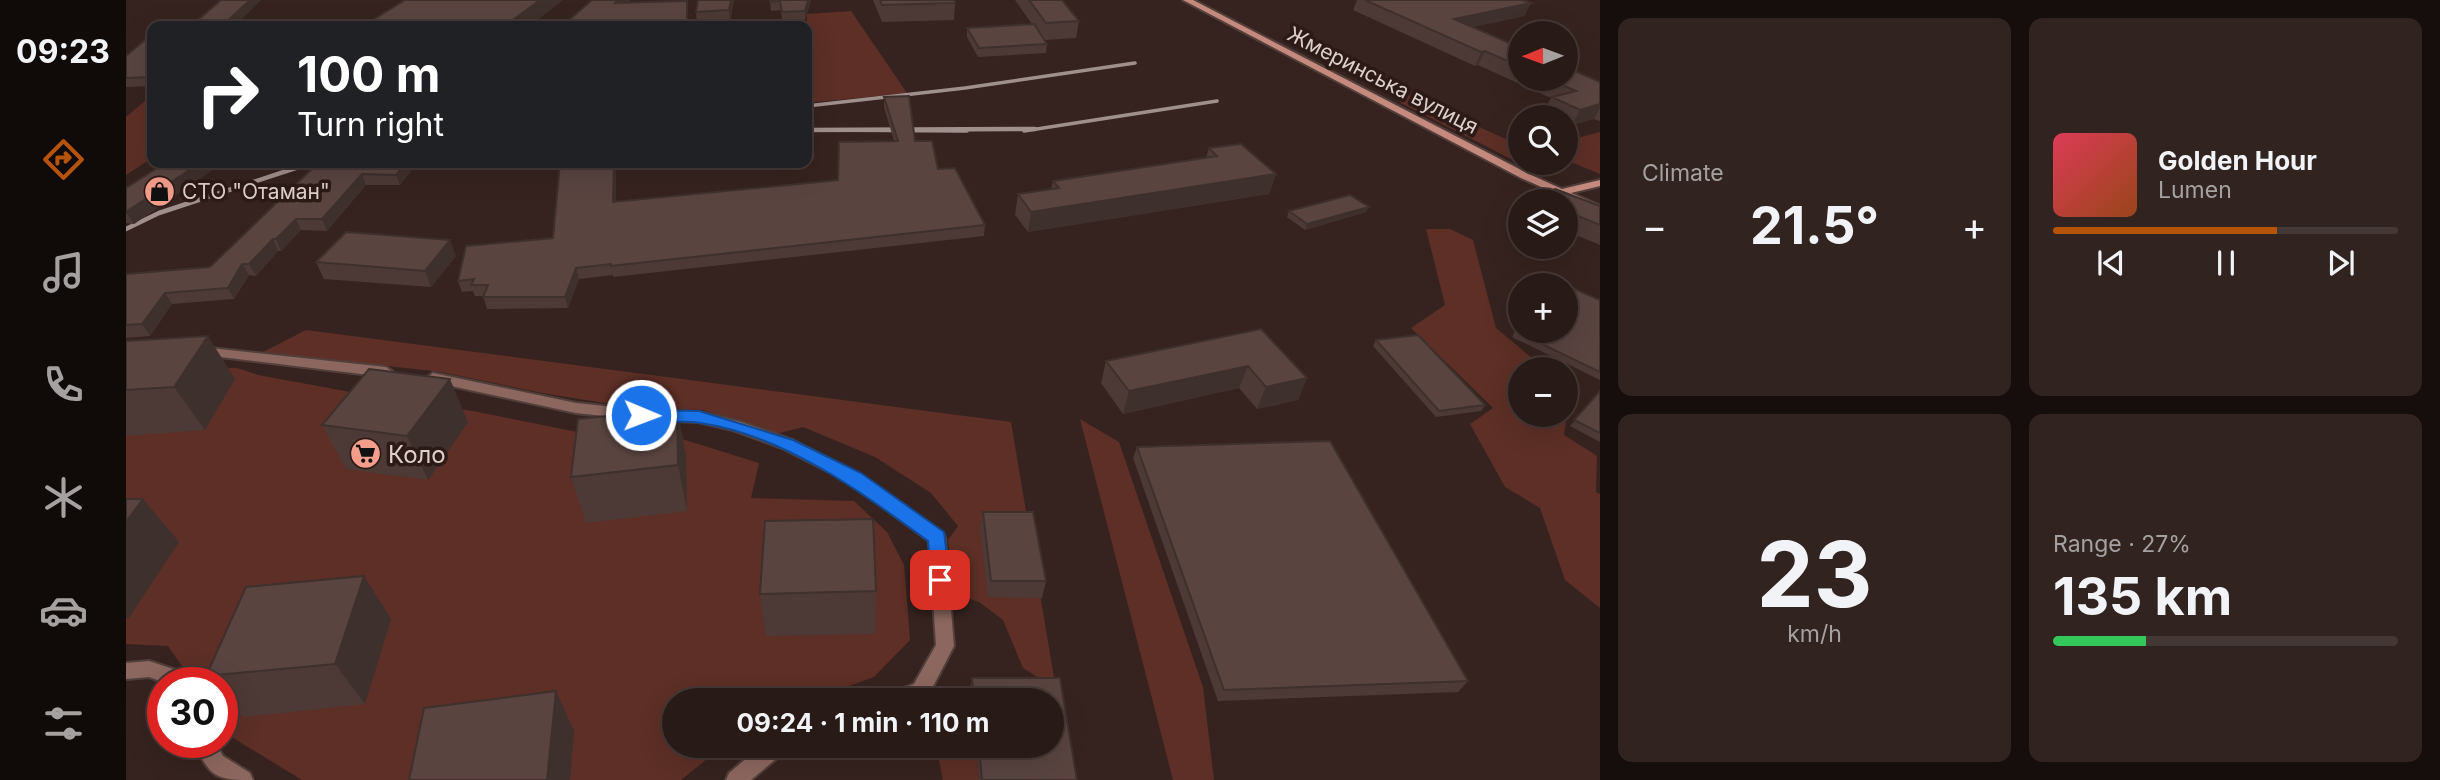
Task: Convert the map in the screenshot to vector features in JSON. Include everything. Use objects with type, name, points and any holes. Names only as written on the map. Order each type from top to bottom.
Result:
[{"type":"main road","name":"Жмеринська вулиця","points":[[1187,0],[1555,189]]},
{"type":"main road","points":[[1574,189],[1600,183]]},
{"type":"main road","name":"Жмеринська вулиця","points":[[1578,200],[1600,210]]},
{"type":"street","points":[[185,349],[408,375],[576,408],[641,415],[699,417],[787,444],[855,478],[937,537],[945,646],[923,688]]},
{"type":"street","points":[[126,671],[147,669]]},
{"type":"street","points":[[213,758],[216,763],[243,780]]},
{"type":"street","points":[[736,780],[762,758]]},
{"type":"shaded area","points":[[851,11],[907,93],[812,102],[812,21],[807,21],[807,14]]},
{"type":"shaded area","points":[[1398,90],[1508,140],[1508,157],[1401,103],[1395,95]]},
{"type":"shaded area","points":[[147,99],[147,161],[126,175],[126,117]]},
{"type":"shaded area","points":[[1600,132],[1600,174],[1578,165],[1578,138]]},
{"type":"shaded area","points":[[1426,229],[1450,229],[1473,240],[1496,328],[1508,338],[1508,343],[1514,343],[1531,357],[1508,357],[1508,427],[1565,427],[1564,435],[1597,456],[1596,492],[1600,494],[1600,608],[1565,580],[1540,508],[1505,487],[1470,424],[1493,408],[1411,328],[1445,305]]},
{"type":"shaded area","points":[[306,330],[1011,422],[1056,688],[1023,668],[1003,620],[979,602],[955,594],[948,540],[958,526],[931,493],[875,457],[803,427],[765,437],[768,430],[703,410],[635,408],[542,393],[441,372],[263,352]]},
{"type":"shaded area","points":[[237,368],[258,375],[473,411],[587,434],[682,439],[759,463],[751,498],[854,501],[887,532],[904,565],[910,640],[874,677],[843,688],[662,688],[662,758],[708,758],[681,780],[302,780],[238,741],[238,667],[183,667],[168,646],[126,644],[126,369]]},
{"type":"shaded area","points":[[1080,419],[1119,442],[1203,687],[1214,780],[1173,780]]},
{"type":"shaded area","points":[[938,758],[977,758],[979,780],[943,780]]},
{"type":"building","points":[[221,0],[250,0],[227,21],[173,21],[198,20]]},
{"type":"building","points":[[405,0],[540,0],[512,21],[371,21]]},
{"type":"building","points":[[592,0],[618,0],[615,3],[687,1],[687,21],[568,21]]},
{"type":"building","points":[[698,0],[731,0],[729,10],[696,12]]},
{"type":"building","points":[[770,0],[808,0],[805,11],[782,12],[780,1]]},
{"type":"building","points":[[880,0],[954,0],[955,3],[882,5]]},
{"type":"building","points":[[1029,0],[1062,0],[1079,21],[1046,23]]},
{"type":"building","points":[[1365,0],[1522,0],[1531,3],[1454,19],[1508,42],[1508,61],[1485,51],[1481,52]]},
{"type":"building","points":[[1034,24],[1047,44],[979,48],[967,28]]},
{"type":"building","points":[[147,38],[147,77],[126,78],[126,56]]},
{"type":"building","points":[[1578,72],[1600,82],[1600,104],[1580,110],[1578,105],[1569,105],[1552,97],[1578,91]]},
{"type":"building","points":[[909,96],[915,141],[932,141],[938,169],[955,168],[985,225],[576,268],[565,297],[483,297],[488,285],[471,285],[474,279],[458,281],[466,246],[553,238],[560,168],[614,168],[613,202],[838,180],[839,142],[898,141],[884,97]]},
{"type":"building","points":[[812,100],[813,100],[812,146]]},
{"type":"building","points":[[1241,144],[1276,174],[1031,212],[1018,194],[1059,188],[1053,181],[1217,156],[1209,148]]},
{"type":"building","points":[[157,168],[192,168],[126,212],[126,188]]},
{"type":"building","points":[[313,168],[401,168],[396,175],[362,174],[322,219],[296,219],[249,264],[242,264],[228,288],[165,293],[142,324],[126,325],[126,274],[210,267]]},
{"type":"building","points":[[1350,195],[1369,207],[1307,224],[1289,211]]},
{"type":"building","points":[[1578,198],[1600,206],[1600,225],[1578,216]]},
{"type":"building","points":[[346,232],[450,240],[425,271],[316,262]]},
{"type":"building","points":[[1578,290],[1600,300],[1600,372],[1578,361],[1578,357],[1569,357],[1540,343],[1578,343]]},
{"type":"building","points":[[1261,329],[1307,378],[1266,387],[1248,366],[1129,391],[1106,361]]},
{"type":"building","points":[[1418,335],[1485,405],[1439,411],[1376,340]]},
{"type":"building","points":[[208,336],[174,387],[126,390],[126,341]]},
{"type":"building","points":[[369,369],[450,379],[407,436],[322,425]]},
{"type":"building","points":[[1600,391],[1600,433],[1578,422],[1578,416]]},
{"type":"building","points":[[677,409],[678,465],[571,477],[578,419]]},
{"type":"building","points":[[1330,441],[1468,681],[1224,690],[1137,447]]},
{"type":"building","points":[[126,499],[143,499],[126,522]]},
{"type":"building","points":[[983,512],[1033,512],[1046,581],[991,581]]},
{"type":"building","points":[[873,519],[876,591],[760,594],[765,521]]},
{"type":"building","points":[[364,576],[335,664],[238,673],[238,667],[210,667],[246,587]]},
{"type":"building","points":[[972,678],[1060,678],[1062,688],[973,688]]},
{"type":"building","points":[[556,691],[547,780],[409,780],[424,708]]},
{"type":"building","points":[[1064,702],[1077,780],[982,780],[980,758],[1064,758]]},
{"type":"railway","points":[[812,105],[965,88],[1135,63]]},
{"type":"railway","points":[[1024,131],[1217,101]]},
{"type":"railway","points":[[812,130],[1035,129]]},
{"type":"railway","points":[[812,130],[967,131]]},
{"type":"railway","points":[[126,229],[159,213],[296,168]]},
{"type":"place","name":"СТО \"Отаман\"","points":[[159,191]]},
{"type":"place","name":"Коло","points":[[365,454]]},
{"type":"route","points":[[641,415],[699,417],[736,426],[787,444],[855,478],[937,537],[940,580]]}]
